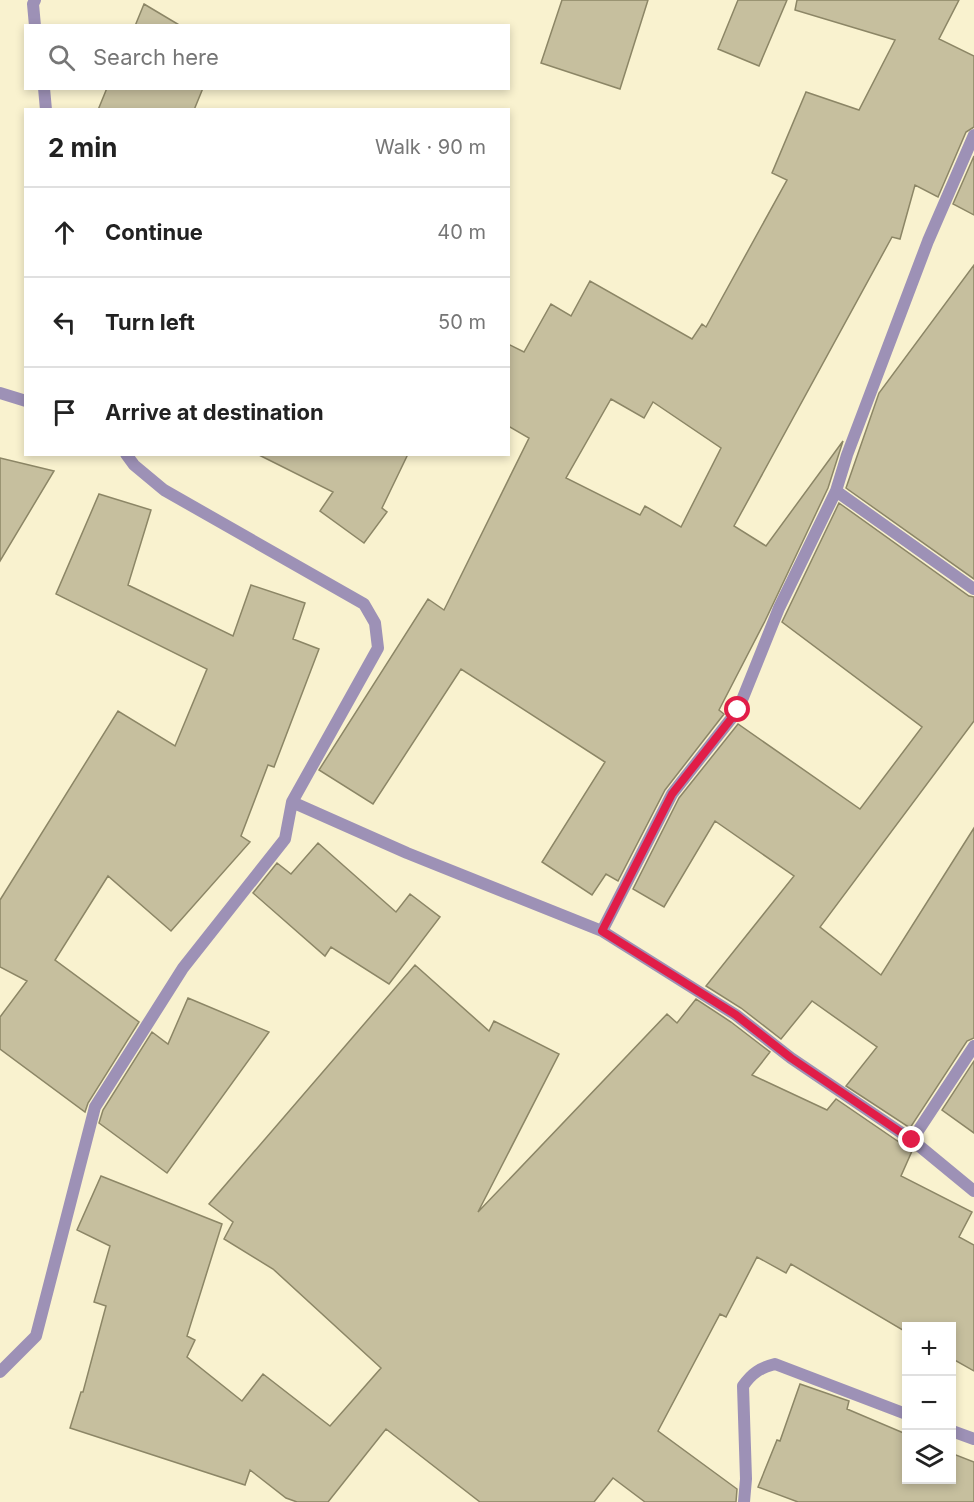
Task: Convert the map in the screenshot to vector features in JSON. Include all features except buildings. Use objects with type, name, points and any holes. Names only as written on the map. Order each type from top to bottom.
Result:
[{"type":"street","points":[[35,24],[37,1]]},
{"type":"street","points":[[44,90],[46,108]]},
{"type":"street","points":[[602,931],[672,794],[738,710],[778,608],[836,491],[847,455],[928,241],[974,135]]},
{"type":"street","points":[[0,393],[24,400]]},
{"type":"street","points":[[0,1372],[36,1336],[95,1107],[183,968],[285,839],[292,802],[378,648],[375,624],[364,604],[164,490],[134,465],[127,456]]},
{"type":"street","points":[[836,491],[974,589]]},
{"type":"street","points":[[292,802],[407,853],[602,931],[736,1015],[791,1058],[912,1140],[974,1191]]},
{"type":"street","points":[[912,1140],[974,1046]]},
{"type":"street","points":[[744,1502],[746,1479],[743,1386],[751,1374],[775,1364],[902,1412]]},
{"type":"street","points":[[956,1433],[974,1439]]},
{"type":"route","points":[[738,710],[672,794],[602,931],[736,1015],[791,1058],[912,1140]]}]
